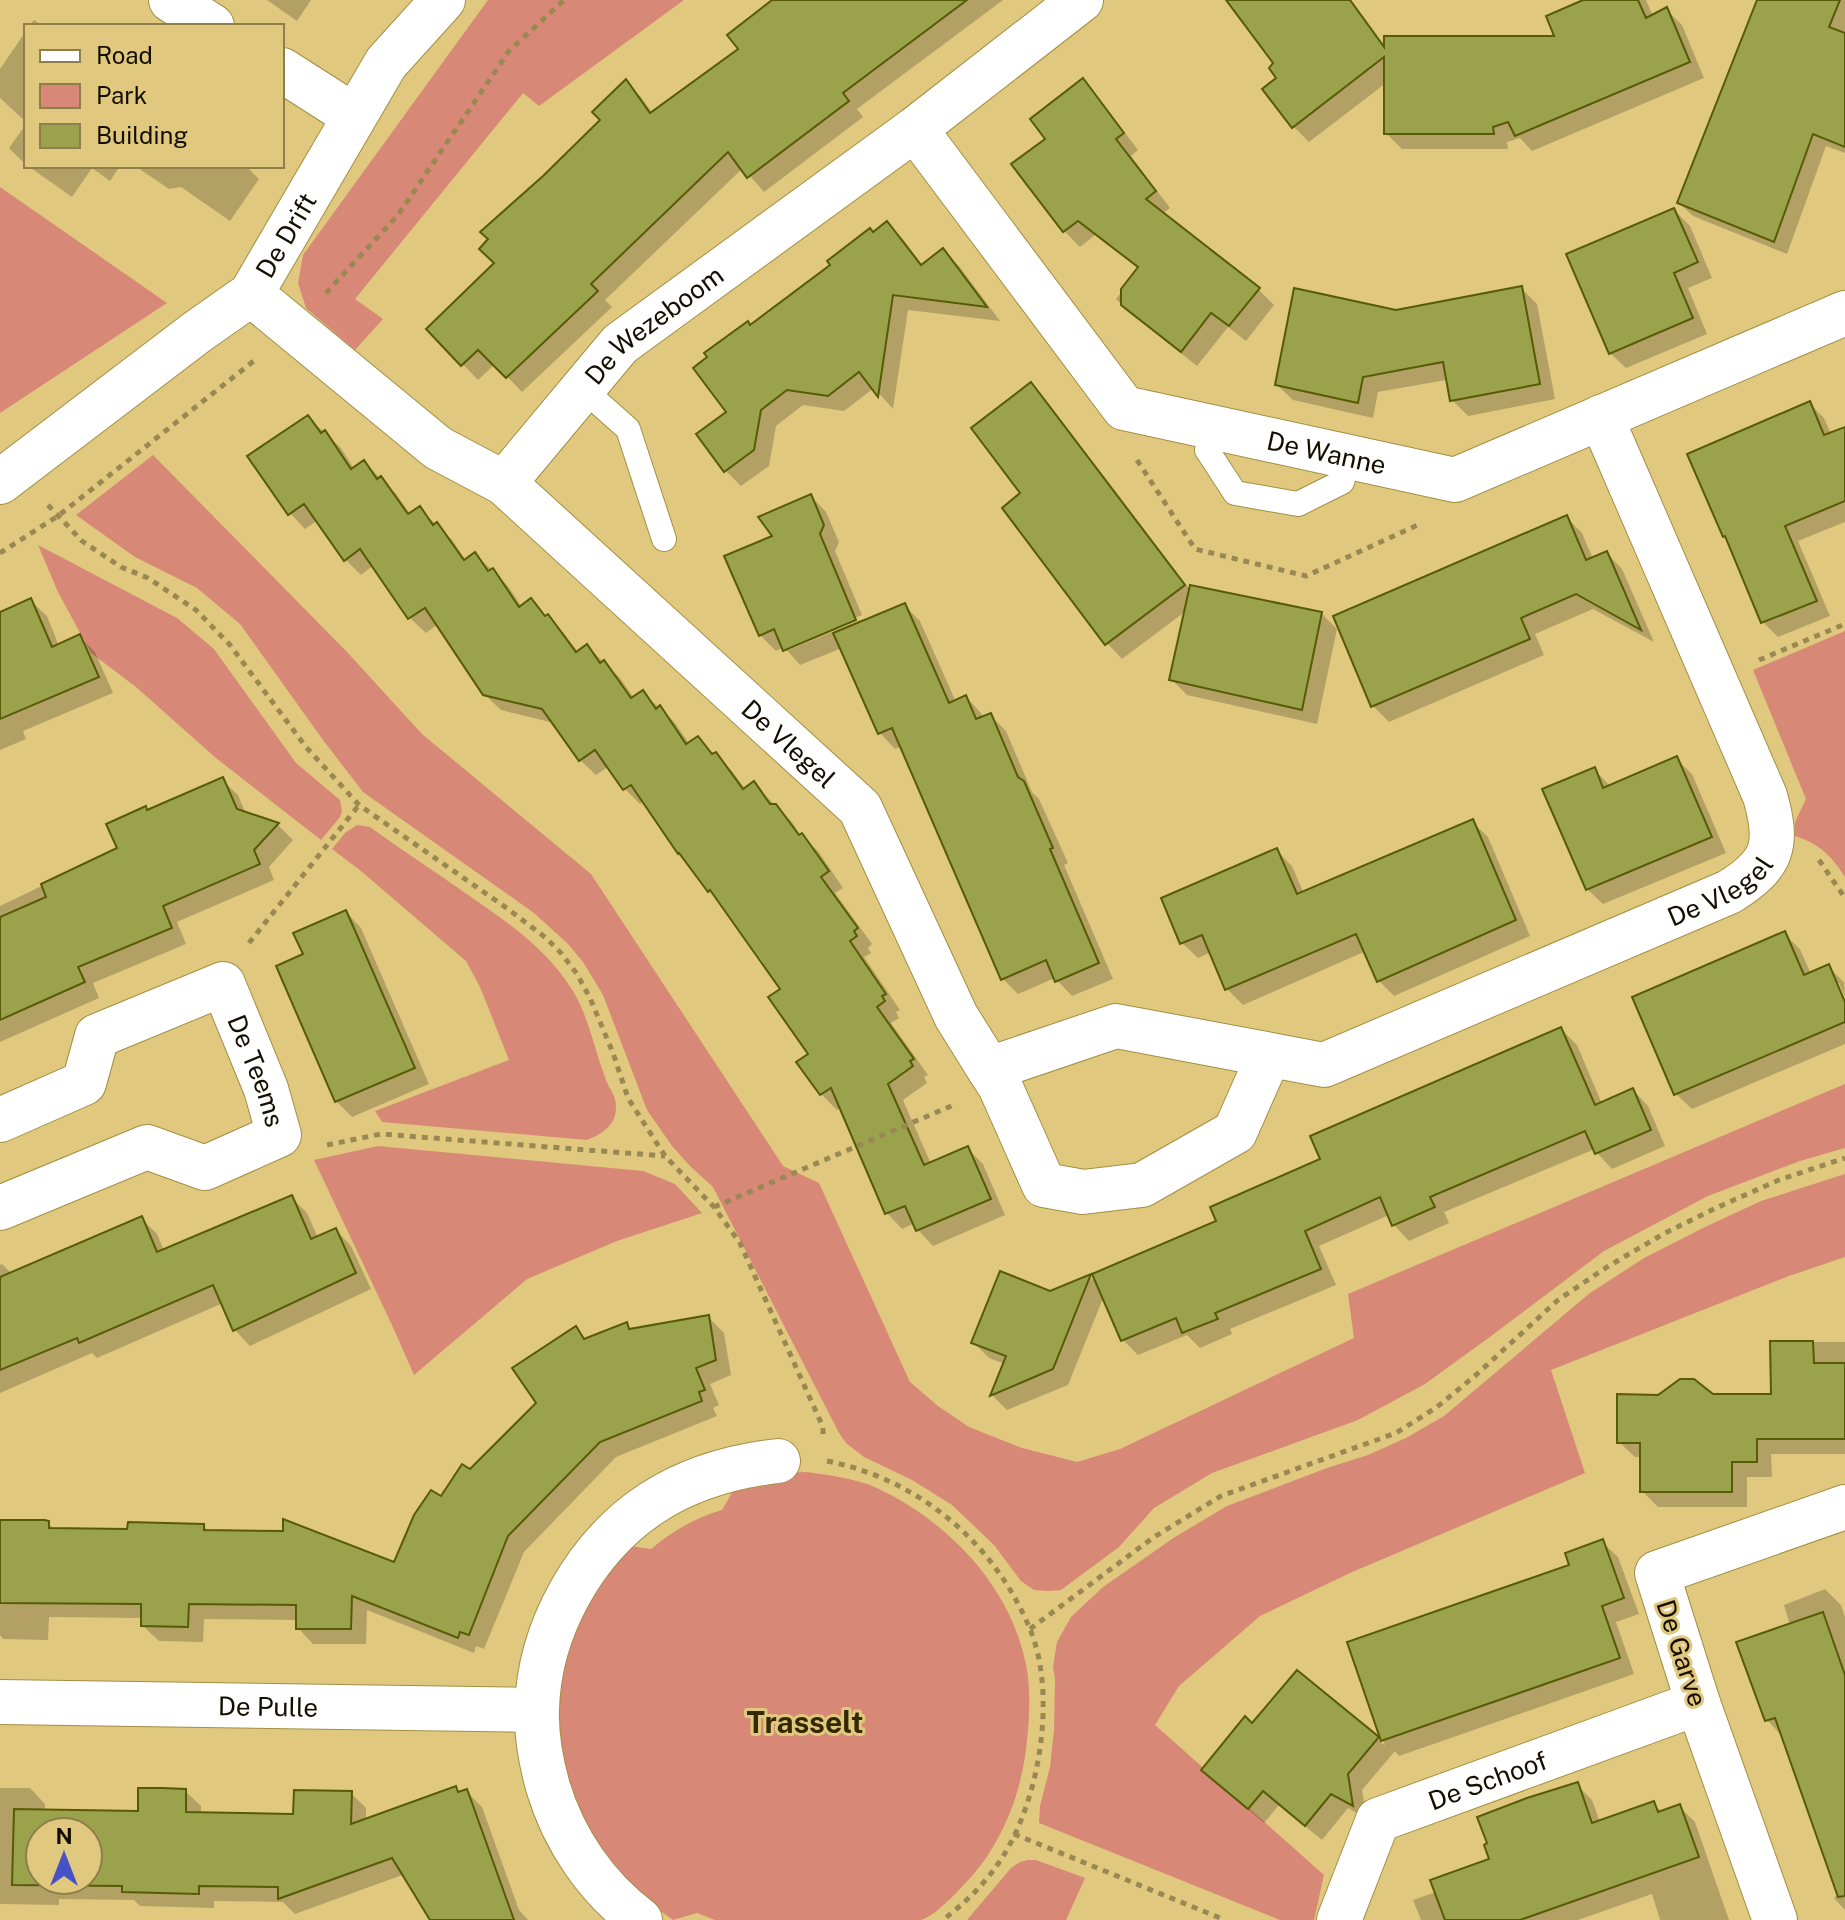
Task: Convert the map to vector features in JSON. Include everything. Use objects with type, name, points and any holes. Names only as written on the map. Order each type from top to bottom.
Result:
[{"type":"street","points":[[171,0],[209,24]]},
{"type":"street","name":"De Drift","points":[[8,476],[251,294],[386,63],[443,0]]},
{"type":"street","name":"De Wezeboom","points":[[504,483],[620,344],[915,129],[1081,0]]},
{"type":"street","points":[[284,71],[354,116]]},
{"type":"street","name":"De Wanne","points":[[915,129],[1124,408],[1455,480],[1845,313]]},
{"type":"street","points":[[251,294],[438,448],[504,483]]},
{"type":"street","name":"De Vlegel","points":[[995,1077],[1116,1026],[1324,1065],[1729,892],[1756,871],[1767,858],[1772,843],[1772,822],[1765,796],[1601,417]]},
{"type":"street","name":"De Vlegel","points":[[504,483],[860,808],[956,1016],[995,1077],[1044,1185],[1083,1192],[1142,1185],[1235,1132],[1269,1055]]},
{"type":"street","name":"De Teems","points":[[0,1120],[84,1083],[97,1036],[223,984],[266,1089],[279,1135],[205,1168],[147,1147],[0,1208]]},
{"type":"street","points":[[640,1920],[598,1879],[569,1839],[553,1804],[543,1768],[537,1710],[541,1674],[550,1638],[573,1587],[594,1556],[652,1503],[717,1473],[778,1461]]},
{"type":"street","name":"De Garve","points":[[1775,1920],[1698,1703],[1657,1573],[1845,1507]]},
{"type":"street","name":"De Pulle","points":[[0,1702],[537,1710]]},
{"type":"street","name":"De Schoof","points":[[1339,1920],[1378,1820],[1698,1703]]},
{"type":"lane","points":[[583,389],[628,429],[664,539]]},
{"type":"lane","points":[[1214,427],[1207,450],[1235,493],[1298,504],[1342,482],[1350,456]]},
{"type":"path","points":[[8,476],[82,541],[121,567],[148,578],[196,610],[230,645],[306,747],[359,805],[508,909],[561,953],[590,998],[628,1098],[665,1156],[714,1207],[750,1263],[823,1427],[822,1449]]},
{"type":"path","points":[[1714,679],[1845,624]]},
{"type":"path","points":[[223,984],[252,938],[359,805]]},
{"type":"path","points":[[714,1207],[995,1077]]},
{"type":"path","points":[[279,1135],[293,1153],[381,1134],[665,1156]]},
{"type":"path","points":[[1030,1629],[1154,1537],[1221,1496],[1396,1433],[1437,1407],[1476,1375],[1558,1300],[1665,1233],[1779,1180],[1845,1158]]},
{"type":"path","points":[[822,1460],[848,1465],[887,1479],[910,1491],[970,1537],[1000,1574],[1030,1629],[1042,1674],[1043,1717],[1039,1756],[1025,1810],[996,1867],[961,1906],[943,1920]]},
{"type":"path","points":[[1014,1834],[1225,1920]]},
{"type":"green space","points":[[488,0],[684,0],[539,106],[523,93],[355,299],[383,319],[355,350],[306,308],[298,283],[303,255]]},
{"type":"green space","points":[[0,187],[167,303],[0,413]]},
{"type":"green space","points":[[153,455],[347,652],[422,734],[591,874],[783,1166],[819,1183],[910,1382],[969,1427],[1022,1448],[1077,1462],[1120,1449],[1354,1338],[1348,1294],[1845,1084],[1845,1148],[1800,1161],[1708,1196],[1604,1251],[1425,1384],[1358,1420],[1212,1473],[1154,1508],[1119,1547],[1061,1590],[1034,1590],[1021,1581],[994,1545],[952,1505],[912,1480],[864,1457],[846,1443],[713,1187],[672,1146],[647,1110],[603,995],[568,944],[534,913],[363,792],[240,624],[197,588],[135,557],[76,515]]},
{"type":"green space","points":[[38,545],[177,618],[214,649],[296,763],[340,800],[340,817],[321,840],[216,758],[136,687],[91,653],[58,592]]},
{"type":"green space","points":[[1845,631],[1845,877],[1824,851],[1795,836],[1795,822],[1806,799],[1753,670]]},
{"type":"green space","points":[[357,825],[370,827],[500,917],[552,962],[573,991],[583,1012],[615,1099],[615,1114],[610,1126],[587,1140],[382,1122],[375,1111],[509,1060],[480,987],[466,961],[332,849],[345,833]]},
{"type":"green space","points":[[378,1146],[643,1171],[675,1184],[702,1213],[617,1241],[527,1279],[414,1375],[314,1160]]},
{"type":"green space","points":[[1845,1174],[1845,1257],[1551,1370],[1585,1473],[1350,1573],[1260,1616],[1179,1686],[1155,1725],[1324,1875],[1314,1920],[1280,1920],[1039,1823],[1054,1730],[1053,1667],[1057,1642],[1071,1617],[1103,1587],[1175,1537],[1227,1506],[1368,1455],[1444,1416],[1590,1293],[1644,1258],[1761,1201]]},
{"type":"green space","points":[[807,1472],[861,1482],[902,1501],[949,1535],[988,1578],[1015,1629],[1028,1676],[1028,1730],[1019,1787],[1002,1830],[986,1858],[946,1903],[921,1920],[715,1920],[697,1913],[673,1920],[602,1861],[558,1765],[556,1678],[589,1593],[630,1546],[651,1549],[684,1526],[722,1510],[733,1491],[782,1483],[781,1473]]},
{"type":"green space","points":[[1028,1860],[1036,1860],[1085,1878],[1066,1920],[967,1920],[1011,1868]]},
{"type":"building","points":[[772,0],[967,0],[843,93],[849,101],[747,178],[728,152],[591,284],[598,291],[506,378],[478,350],[461,366],[426,329],[494,263],[479,249],[488,239],[480,232],[600,120],[592,112],[626,79],[650,113],[738,49],[727,35]]},
{"type":"building","points":[[1226,0],[1350,0],[1384,47],[1384,36],[1554,36],[1546,16],[1583,0],[1638,0],[1646,18],[1667,7],[1690,62],[1515,136],[1508,122],[1493,127],[1494,134],[1384,134],[1384,57],[1292,128],[1262,89],[1276,78],[1269,68],[1273,63]]},
{"type":"building","points":[[1757,0],[1840,0],[1829,27],[1845,33],[1845,147],[1813,134],[1774,242],[1677,203]]},
{"type":"building","points":[[1083,78],[1124,133],[1116,139],[1156,191],[1146,199],[1260,288],[1229,326],[1211,313],[1181,352],[1121,305],[1121,289],[1138,267],[1078,221],[1063,232],[1011,164],[1045,139],[1030,119]]},
{"type":"building","points":[[1674,208],[1698,262],[1674,273],[1693,318],[1609,354],[1566,254]]},
{"type":"building","points":[[887,221],[921,265],[943,248],[987,307],[893,295],[878,397],[859,372],[828,396],[787,390],[761,410],[754,450],[724,472],[696,434],[726,412],[693,368],[707,357],[704,353],[748,321],[750,325],[830,265],[827,261],[870,228],[873,232]]},
{"type":"building","points":[[1522,286],[1540,384],[1450,401],[1443,362],[1363,377],[1358,403],[1275,385],[1294,288],[1396,310]]},
{"type":"building","points":[[1031,382],[1185,585],[1105,645],[1002,508],[1020,493],[971,428]]},
{"type":"building","points":[[1810,401],[1824,435],[1845,427],[1845,501],[1785,526],[1817,601],[1761,623],[1687,454]]},
{"type":"building","points":[[308,415],[321,433],[325,430],[351,469],[364,460],[377,479],[381,476],[408,514],[420,506],[433,525],[437,522],[464,560],[475,552],[488,571],[493,568],[519,607],[531,598],[545,616],[548,614],[576,652],[587,644],[600,663],[604,660],[631,698],[643,690],[656,709],[660,705],[686,744],[698,736],[712,754],[716,752],[743,789],[754,781],[770,804],[776,804],[799,835],[802,833],[829,871],[821,877],[858,928],[854,931],[857,936],[850,941],[886,994],[882,996],[885,1001],[877,1007],[914,1059],[910,1061],[913,1066],[888,1084],[924,1165],[968,1146],[991,1199],[916,1231],[905,1206],[885,1214],[831,1088],[820,1095],[796,1062],[808,1054],[768,997],[780,989],[710,890],[708,892],[678,854],[631,785],[623,790],[595,750],[579,761],[542,709],[483,695],[425,608],[408,619],[360,549],[344,561],[304,504],[288,515],[247,456]]},
{"type":"building","points":[[811,494],[824,525],[820,534],[856,620],[783,651],[774,629],[759,636],[724,556],[772,536],[758,517]]},
{"type":"building","points":[[1567,515],[1586,560],[1607,551],[1641,630],[1576,594],[1521,618],[1530,639],[1371,707],[1333,616]]},
{"type":"building","points":[[1190,585],[1322,612],[1302,710],[1169,680]]},
{"type":"building","points":[[31,598],[52,647],[80,634],[99,677],[0,719],[0,612]]},
{"type":"building","points":[[905,603],[949,703],[966,695],[976,719],[991,713],[1053,848],[1050,849],[1099,963],[1055,982],[1046,960],[1001,980],[892,728],[878,734],[833,633]]},
{"type":"building","points":[[1677,756],[1712,837],[1586,890],[1542,789],[1595,767],[1603,788]]},
{"type":"building","points":[[223,777],[237,809],[279,823],[254,850],[260,864],[163,906],[172,928],[78,967],[85,982],[0,1020],[0,917],[46,897],[41,884],[117,848],[106,824]]},
{"type":"building","points":[[1473,819],[1516,920],[1377,982],[1356,934],[1225,990],[1202,935],[1180,944],[1161,898],[1277,848],[1297,894]]},
{"type":"building","points":[[346,910],[415,1068],[335,1102],[276,966],[303,954],[293,933]]},
{"type":"building","points":[[1785,931],[1804,975],[1829,964],[1845,1002],[1845,1022],[1674,1095],[1632,997]]},
{"type":"building","points":[[1561,1027],[1595,1105],[1633,1088],[1651,1130],[1595,1154],[1585,1131],[1430,1197],[1435,1207],[1392,1226],[1380,1197],[1305,1231],[1321,1269],[1215,1313],[1218,1319],[1182,1333],[1176,1318],[1121,1341],[1092,1274],[1216,1221],[1210,1207],[1320,1159],[1310,1136]]},
{"type":"building","points":[[292,1195],[311,1239],[336,1228],[356,1273],[233,1331],[213,1285],[79,1343],[77,1338],[0,1370],[0,1277],[142,1216],[157,1252]]},
{"type":"building","points":[[1000,1271],[1050,1291],[1091,1274],[1053,1369],[990,1396],[1006,1356],[971,1343]]},
{"type":"building","points":[[709,1315],[716,1360],[696,1368],[705,1390],[699,1392],[702,1401],[600,1442],[508,1536],[469,1635],[460,1632],[458,1638],[352,1596],[351,1629],[296,1629],[296,1605],[189,1604],[188,1627],[141,1626],[141,1604],[0,1603],[0,1520],[45,1520],[49,1521],[49,1528],[127,1529],[128,1522],[204,1524],[204,1530],[283,1531],[283,1519],[394,1562],[414,1515],[431,1490],[441,1496],[462,1464],[470,1469],[536,1403],[512,1368],[576,1326],[584,1339],[627,1322],[629,1329]]},
{"type":"building","points":[[1770,1341],[1813,1341],[1814,1363],[1845,1363],[1845,1439],[1757,1439],[1757,1462],[1732,1462],[1732,1492],[1640,1492],[1640,1443],[1617,1443],[1617,1394],[1658,1395],[1680,1379],[1694,1379],[1713,1394],[1771,1394]]},
{"type":"building","points":[[1603,1539],[1624,1598],[1602,1606],[1620,1658],[1381,1741],[1347,1642],[1569,1565],[1565,1553]]},
{"type":"building","points":[[1823,1612],[1845,1675],[1845,1896],[1838,1897],[1775,1718],[1765,1721],[1736,1642]]},
{"type":"building","points":[[1297,1670],[1379,1737],[1348,1774],[1353,1806],[1331,1794],[1305,1826],[1263,1791],[1248,1809],[1201,1770],[1245,1716],[1252,1723]]},
{"type":"building","points":[[1578,1782],[1592,1823],[1654,1801],[1658,1812],[1680,1804],[1699,1857],[1520,1920],[1445,1920],[1430,1880],[1489,1859],[1484,1845],[1487,1843],[1477,1817]]},
{"type":"building","points":[[456,1786],[458,1792],[467,1789],[514,1920],[430,1920],[392,1858],[278,1899],[278,1887],[199,1886],[199,1894],[122,1892],[122,1886],[104,1886],[104,1816],[24,1816],[24,1885],[12,1885],[14,1809],[138,1811],[138,1788],[162,1788],[186,1789],[186,1812],[293,1814],[294,1790],[352,1791],[351,1824]]},
{"type":"district","name":"Trasselt","points":[[805,1722]]}]
